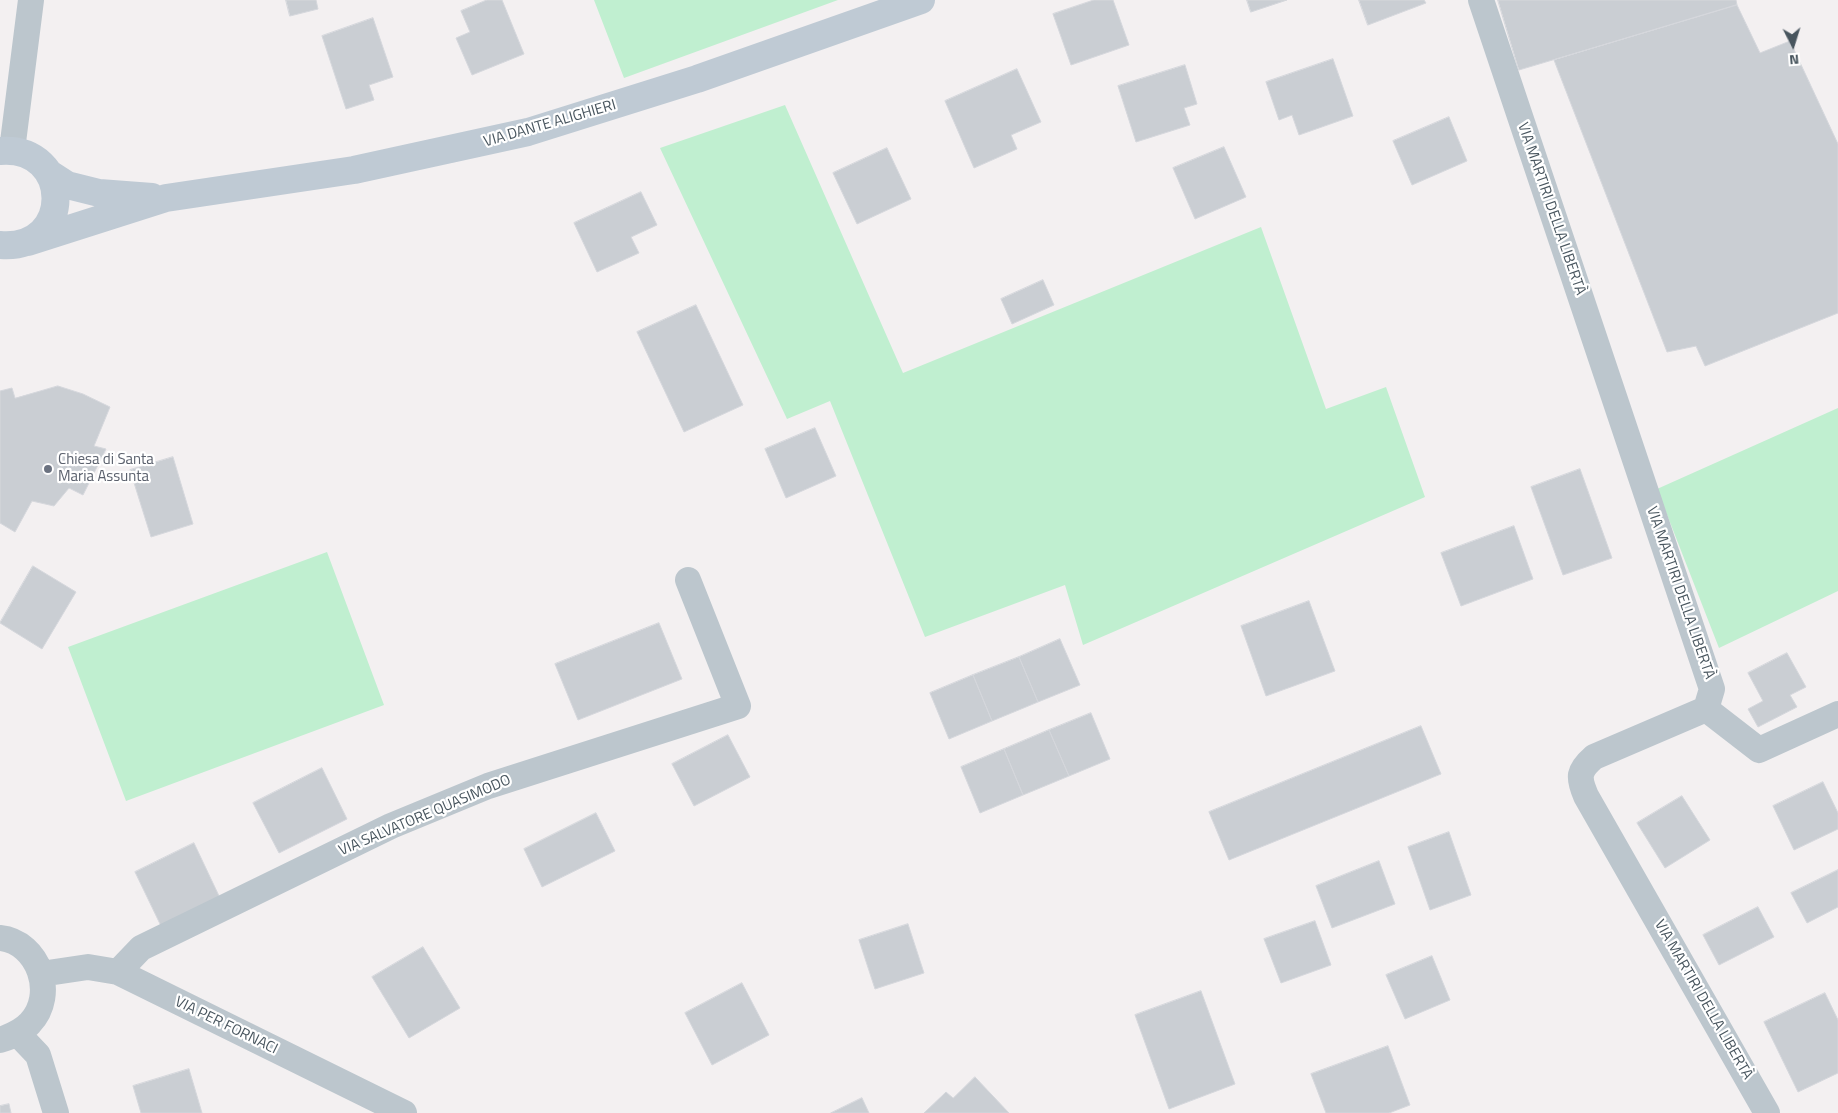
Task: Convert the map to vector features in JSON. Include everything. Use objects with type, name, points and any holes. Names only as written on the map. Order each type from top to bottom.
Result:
[{"type":"street","points":[[6,151],[31,0]]},
{"type":"street","name":"VIA DANTE ALIGHIERI","points":[[0,245],[11,246],[28,242],[166,198],[354,170],[528,132],[697,79],[921,0]]},
{"type":"street","name":"VIA MARTIRI DELLA LIBERTÀ","points":[[1481,0],[1712,689],[1706,709],[1594,757],[1583,767],[1580,782],[1586,796],[1767,1113]]},
{"type":"street","name":"VIA DANTE ALIGHIERI","points":[[6,151],[24,153],[39,162],[50,174],[66,185],[99,193],[166,198]]},
{"type":"street","points":[[28,242],[42,233],[51,220],[56,206],[56,190],[50,174]]},
{"type":"street","name":"VIA SALVATORE QUASIMODO","points":[[118,972],[141,948],[392,826],[488,786],[738,706],[688,580]]},
{"type":"street","points":[[1706,709],[1759,750],[1838,714]]},
{"type":"street","points":[[0,938],[20,946],[33,958],[41,974],[43,988],[40,1006],[31,1022],[9,1037],[38,1055],[56,1113]]},
{"type":"street","name":"VIA PER FORNACI","points":[[41,974],[88,967],[118,972],[404,1113]]},
{"type":"green space","points":[[594,0],[838,0],[624,78]]},
{"type":"green space","points":[[785,105],[903,373],[1261,227],[1326,409],[1386,387],[1425,497],[1083,645],[1065,585],[925,637],[830,401],[787,419],[660,148]]},
{"type":"green space","points":[[1838,408],[1838,591],[1719,648],[1657,489]]},
{"type":"green space","points":[[327,552],[384,705],[126,801],[68,647]]},
{"type":"building","points":[[286,0],[316,0],[318,9],[290,16]]},
{"type":"building","points":[[487,0],[502,0],[524,54],[472,75],[456,38],[470,32],[461,11]]},
{"type":"building","points":[[1094,0],[1113,0],[1129,45],[1071,65],[1053,14]]},
{"type":"building","points":[[1247,0],[1287,0],[1251,12]]},
{"type":"building","points":[[1359,0],[1424,0],[1426,3],[1368,25]]},
{"type":"building","points":[[1498,0],[1736,0],[1737,5],[1519,70]]},
{"type":"building","points":[[1737,5],[1760,53],[1790,41],[1838,144],[1838,313],[1705,366],[1696,346],[1667,352],[1554,60]]},
{"type":"building","points":[[373,18],[393,77],[369,85],[374,100],[346,109],[322,36]]},
{"type":"building","points":[[1333,59],[1353,116],[1299,135],[1292,115],[1279,120],[1266,82]]},
{"type":"building","points":[[1185,65],[1197,104],[1184,108],[1190,125],[1136,142],[1118,86]]},
{"type":"building","points":[[1017,69],[1041,122],[1011,135],[1017,149],[974,168],[945,101]]},
{"type":"building","points":[[1449,117],[1467,161],[1412,185],[1393,141]]},
{"type":"building","points":[[1224,147],[1246,197],[1195,219],[1173,168]]},
{"type":"building","points":[[887,148],[911,199],[857,224],[833,173]]},
{"type":"building","points":[[641,192],[657,225],[631,237],[639,253],[597,272],[574,223]]},
{"type":"building","points":[[1043,280],[1054,305],[1012,324],[1001,299]]},
{"type":"building","points":[[696,305],[743,405],[684,432],[637,332]]},
{"type":"building","name":"Chiesa di Santa Maria Assunta","points":[[58,386],[83,394],[110,407],[94,446],[106,449],[83,495],[69,488],[54,506],[32,501],[15,532],[0,523],[0,391],[12,388],[15,398]]},
{"type":"building","points":[[815,428],[836,476],[786,498],[765,449]]},
{"type":"building","points":[[173,457],[193,524],[151,537],[130,470]]},
{"type":"building","points":[[1580,469],[1612,558],[1563,575],[1531,487]]},
{"type":"building","points":[[1514,526],[1533,579],[1461,606],[1441,553]]},
{"type":"building","points":[[33,566],[76,592],[42,649],[0,623]]},
{"type":"building","points":[[1309,601],[1335,671],[1266,696],[1241,626]]},
{"type":"building","points":[[659,623],[682,679],[578,720],[555,664]]},
{"type":"building","points":[[1060,639],[1080,685],[1038,702],[1019,657]]},
{"type":"building","points":[[1787,653],[1806,687],[1790,695],[1797,707],[1758,727],[1748,709],[1763,701],[1748,673]]},
{"type":"building","points":[[1019,657],[1038,702],[992,721],[973,675]]},
{"type":"building","points":[[973,675],[992,721],[949,739],[930,693]]},
{"type":"building","points":[[1091,713],[1110,759],[1069,776],[1049,730]]},
{"type":"building","points":[[1421,726],[1441,774],[1229,860],[1209,812]]},
{"type":"building","points":[[1049,730],[1069,776],[1023,795],[1004,749]]},
{"type":"building","points":[[728,735],[750,777],[694,806],[672,764]]},
{"type":"building","points":[[1004,749],[1023,795],[980,813],[961,767]]},
{"type":"building","points":[[322,768],[347,819],[279,853],[253,803]]},
{"type":"building","points":[[1823,782],[1838,813],[1838,829],[1794,850],[1773,806]]},
{"type":"building","points":[[1682,796],[1710,840],[1665,868],[1637,823]]},
{"type":"building","points":[[596,813],[615,851],[542,887],[524,849]]},
{"type":"building","points":[[1449,832],[1471,895],[1430,910],[1408,847]]},
{"type":"building","points":[[194,843],[220,898],[161,926],[135,872]]},
{"type":"building","points":[[1379,861],[1395,904],[1332,928],[1316,886]]},
{"type":"building","points":[[1838,870],[1838,907],[1807,923],[1791,893]]},
{"type":"building","points":[[1758,907],[1774,937],[1719,965],[1703,935]]},
{"type":"building","points":[[1315,921],[1331,965],[1281,983],[1264,939]]},
{"type":"building","points":[[908,924],[924,973],[875,989],[859,940]]},
{"type":"building","points":[[423,947],[460,1008],[409,1038],[372,977]]},
{"type":"building","points":[[1432,956],[1450,1000],[1405,1019],[1386,975]]},
{"type":"building","points":[[742,983],[769,1035],[712,1065],[685,1013]]},
{"type":"building","points":[[1201,991],[1235,1084],[1169,1109],[1135,1015]]},
{"type":"building","points":[[1825,993],[1838,1020],[1838,1073],[1798,1092],[1764,1022]]},
{"type":"building","points":[[1388,1046],[1410,1105],[1389,1113],[1326,1113],[1311,1074]]},
{"type":"building","points":[[189,1069],[202,1113],[141,1113],[133,1086]]},
{"type":"building","points":[[975,1077],[1009,1113],[924,1113],[946,1092],[953,1098]]},
{"type":"building","points":[[862,1098],[869,1113],[831,1113]]},
{"type":"building","points":[[9,1104],[11,1113],[0,1113],[0,1106]]},
{"type":"place","name":"Chiesa di Santa Maria Assunta","points":[[48,469]]}]
